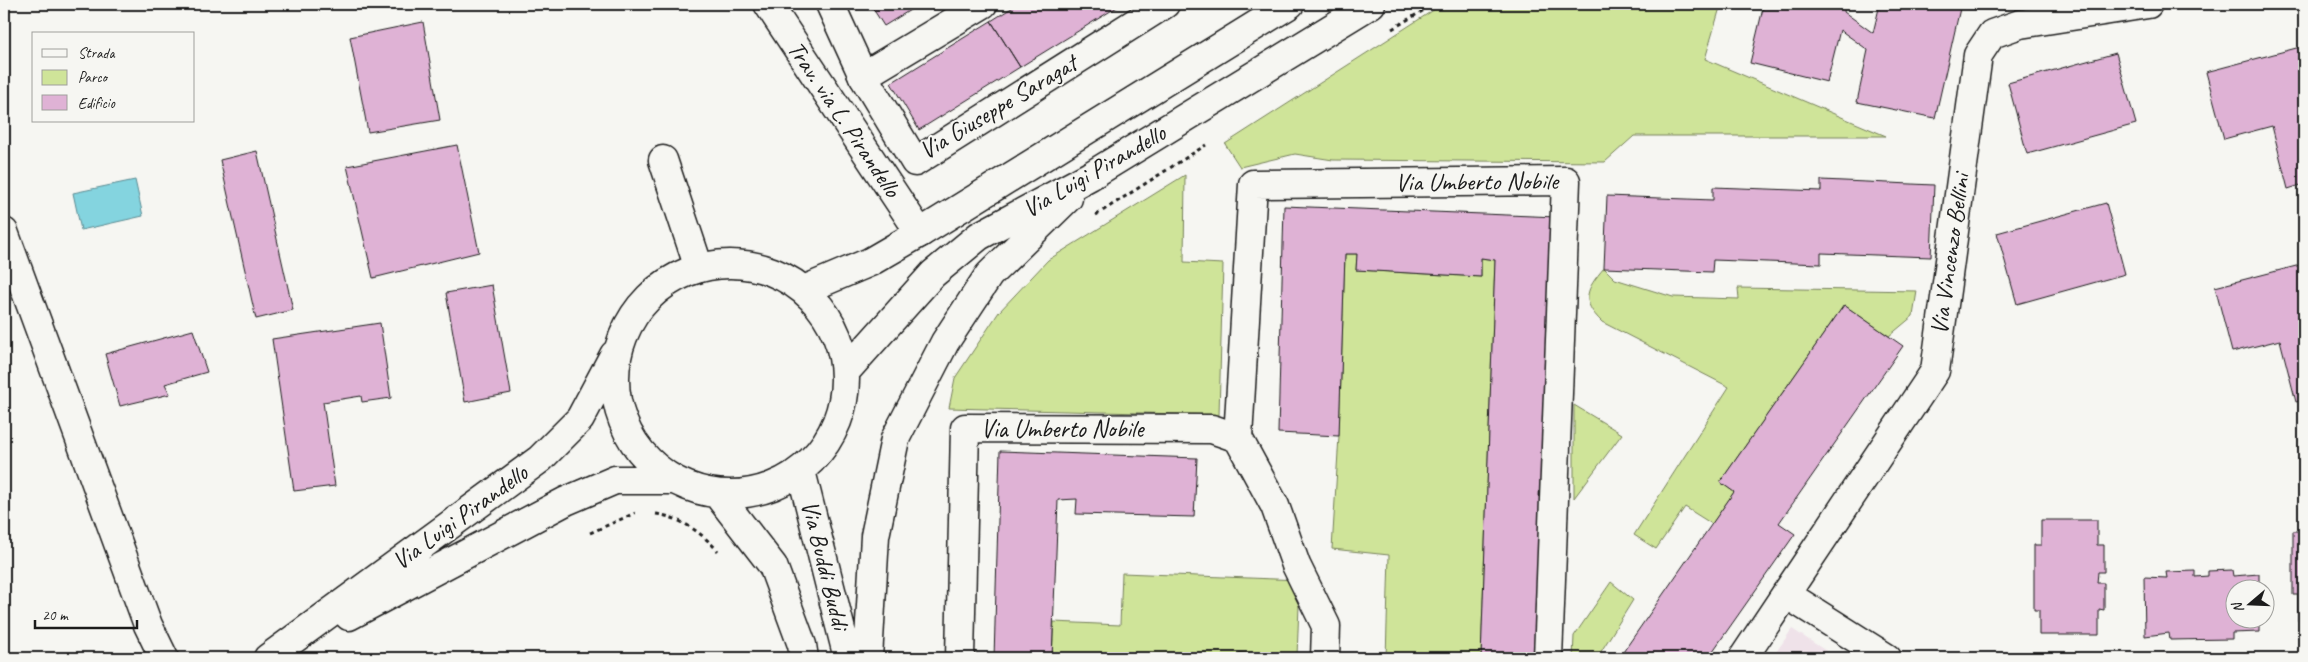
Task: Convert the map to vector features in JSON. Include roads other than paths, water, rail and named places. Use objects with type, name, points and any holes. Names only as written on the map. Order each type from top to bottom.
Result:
[{"type":"main road","name":"Trav. via L. Pirandello","points":[[768,4],[920,233]]},
{"type":"main road","name":"Via Giuseppe Saragat","points":[[830,4],[863,76],[915,162],[1165,4]]},
{"type":"main road","points":[[863,76],[983,4]]},
{"type":"main road","name":"Via Luigi Pirandello","points":[[804,290],[870,262],[920,233],[1290,4]]},
{"type":"main road","name":"Via Luigi Pirandello","points":[[846,371],[902,306],[933,274],[979,236],[1090,176],[1371,4]]},
{"type":"main road","name":"Via Vincenzo Bellini","points":[[1743,658],[1934,371],[1978,55],[1992,34],[2020,24],[2148,4]]},
{"type":"main road","points":[[663,160],[699,268]]},
{"type":"main road","points":[[868,658],[875,536],[895,439],[945,342],[989,275],[1090,176]]},
{"type":"main road","name":"Via Umberto Nobile","points":[[960,658],[965,428],[1212,430],[1238,438],[1253,184],[1566,181],[1548,658]]},
{"type":"main road","points":[[4,232],[148,625],[164,658]]},
{"type":"main road","name":"Via Luigi Pirandello","points":[[268,658],[540,459],[580,419],[637,311],[664,284],[699,268],[726,264],[754,266],[780,275],[804,290],[824,313],[835,334],[846,371]]},
{"type":"main road","points":[[620,345],[615,384],[618,407],[629,436],[648,461],[673,480],[695,490],[718,494],[740,495],[762,491],[782,483],[801,471],[826,444],[842,409],[846,371]]},
{"type":"main road","points":[[1238,438],[1275,506],[1296,565],[1326,626],[1325,658]]},
{"type":"main road","name":"Via Buddi Buddi","points":[[801,471],[848,658]]},
{"type":"main road","name":"Via Luigi Pirandello","points":[[268,658],[566,501],[615,480],[673,480]]},
{"type":"main road","name":"Via Buddi Buddi","points":[[718,494],[773,566],[802,645],[804,658]]},
{"type":"main road","points":[[1786,594],[1887,658]]},
{"type":"water","points":[[135,180],[143,216],[81,230],[73,193]]}]
